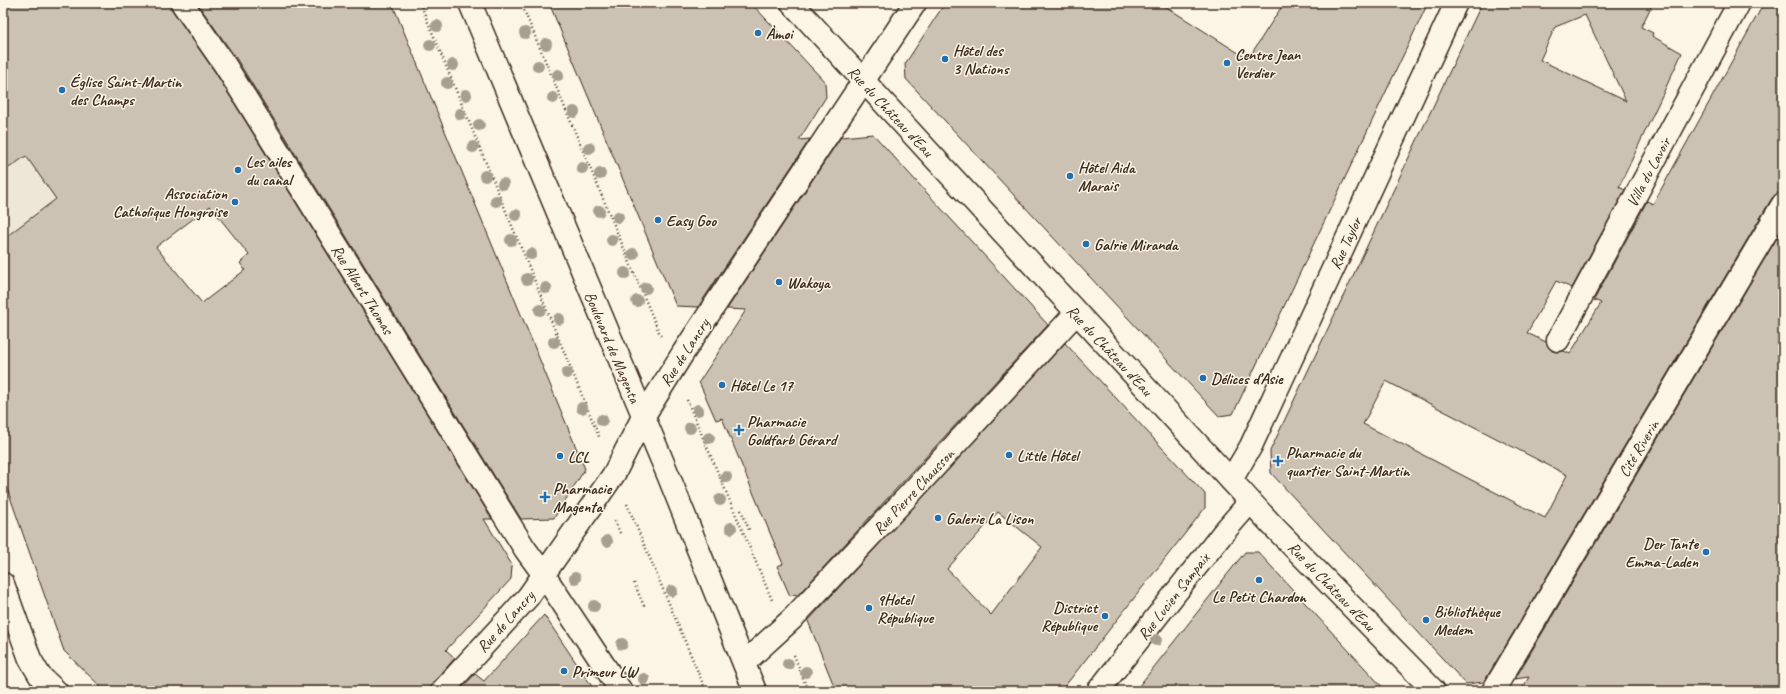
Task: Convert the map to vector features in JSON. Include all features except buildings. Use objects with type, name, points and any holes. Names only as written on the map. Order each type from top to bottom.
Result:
[{"type":"street","name":"Rue Albert Thomas","points":[[182,3],[225,65],[525,549],[621,691]]},
{"type":"street","name":"Boulevard de Magenta","points":[[470,3],[669,477],[755,691]]},
{"type":"street","name":"Rue du Château d'Eau","points":[[792,3],[1250,502],[1434,691]]},
{"type":"street","name":"Rue de Lancry","points":[[442,691],[528,597],[614,474],[643,417],[682,353],[864,82],[915,3]]},
{"type":"street","name":"Rue Taylor","points":[[1231,480],[1251,446],[1456,3]]},
{"type":"street","name":"Villa du Lavoir","points":[[1558,340],[1739,3]]},
{"type":"street","name":"Cité Riverin","points":[[1493,691],[1783,204]]},
{"type":"street","name":"Rue Pierre Chausson","points":[[744,663],[792,618],[907,497],[1076,313]]},
{"type":"street","name":"Rue Lucien Sampaix","points":[[1098,691],[1250,502]]},
{"type":"street","points":[[3,584],[30,659],[40,676],[56,691]]},
{"type":"path","points":[[420,3],[600,440]]},
{"type":"path","points":[[521,3],[658,330]]},
{"type":"path","points":[[685,396],[783,625],[808,691]]},
{"type":"path","points":[[627,502],[706,691]]},
{"type":"path","points":[[741,510],[750,532]]},
{"type":"path","points":[[634,583],[644,606]]},
{"type":"shaded area","points":[[51,138],[65,194],[3,239],[3,172]]},
{"type":"place","name":"Àmoi","points":[[758,33]]},
{"type":"place","name":"Hôtel des 3 Nations","points":[[945,59]]},
{"type":"place","name":"Centre Jean Verdier","points":[[1227,63]]},
{"type":"place","name":"Église Saint-Martin des Champs","points":[[62,90]]},
{"type":"place","name":"Les ailes du canal","points":[[238,170]]},
{"type":"place","name":"Hôtel Aida Marais","points":[[1070,176]]},
{"type":"place","name":"Association Catholique Hongroise","points":[[235,202]]},
{"type":"place","name":"Easy Goo","points":[[658,220]]},
{"type":"place","name":"Galrie Miranda","points":[[1086,244]]},
{"type":"place","name":"Wakoya","points":[[779,282]]},
{"type":"place","name":"Délices d’Asie","points":[[1203,378]]},
{"type":"place","name":"Hôtel Le 17","points":[[722,385]]},
{"type":"place","name":"Pharmacie Goldfarb Gérard","points":[[739,430]]},
{"type":"place","name":"Little Hôtel","points":[[1009,455]]},
{"type":"place","name":"LCL","points":[[560,456]]},
{"type":"place","name":"Pharmacie du quartier Saint-Martin","points":[[1278,461]]},
{"type":"place","name":"Pharmacie Magenta","points":[[545,497]]},
{"type":"place","name":"Galerie La Lison","points":[[938,518]]},
{"type":"place","name":"Der Tante Emma-Laden","points":[[1706,552]]},
{"type":"place","name":"Le Petit Chardon","points":[[1259,580]]},
{"type":"place","name":"9Hotel République","points":[[869,608]]},
{"type":"place","name":"District République","points":[[1105,616]]},
{"type":"place","name":"Bibliothèque Medem","points":[[1426,620]]},
{"type":"place","name":"Primeur LW","points":[[564,671]]}]
